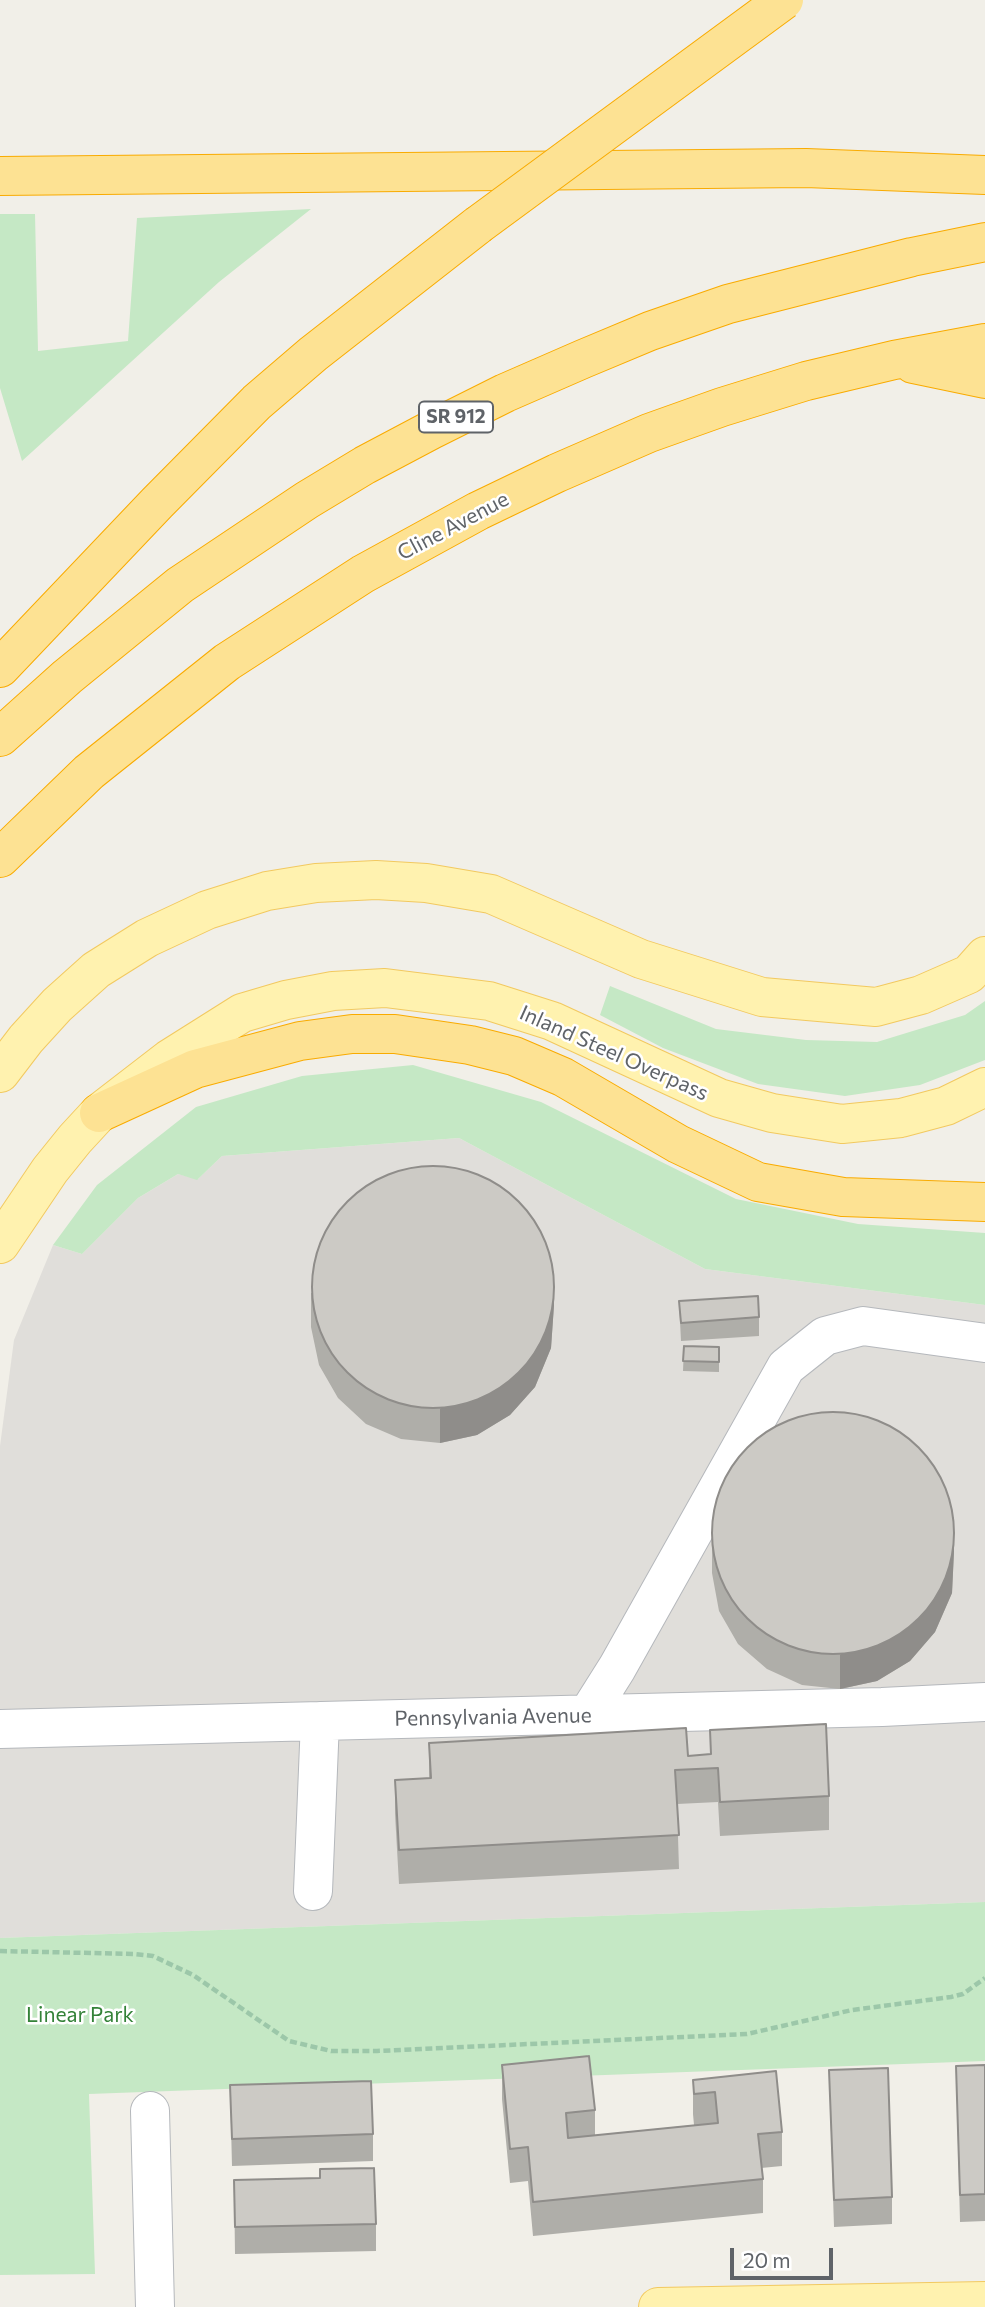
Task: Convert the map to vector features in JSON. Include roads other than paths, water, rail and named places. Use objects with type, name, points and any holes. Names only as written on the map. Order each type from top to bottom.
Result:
[{"type":"highway","points":[[0,668],[147,512],[257,402],[313,354],[478,225],[784,0]]},
{"type":"highway","points":[[0,176],[806,168],[985,175]]},
{"type":"highway","name":"SR 912","points":[[0,737],[126,628],[180,585],[225,554],[365,465],[493,399],[650,331],[728,304],[912,257],[985,242]]},
{"type":"highway","name":"Cline Avenue","points":[[0,858],[89,772],[228,662],[363,574],[420,542],[557,473],[649,433],[722,407],[806,381],[894,360],[985,343]]},
{"type":"highway","points":[[894,360],[985,379]]},
{"type":"highway","points":[[99,1114],[195,1069],[300,1041],[352,1034],[395,1034],[470,1045],[514,1056],[563,1077],[678,1144],[758,1182],[843,1197],[985,1202]]},
{"type":"main road","points":[[0,1073],[57,1005],[96,970],[147,938],[207,910],[267,891],[316,883],[376,880],[426,883],[491,894],[641,959],[762,997],[876,1007],[921,995],[969,974],[985,956]]},
{"type":"main road","name":"Inland Steel Overpass","points":[[0,1244],[50,1170],[99,1114],[169,1059],[242,1013],[286,1000],[333,991],[385,988],[489,1001],[552,1021],[719,1098],[772,1113],[842,1124],[901,1118],[946,1106],[985,1087]]},
{"type":"main road","points":[[679,2306],[985,2301]]},
{"type":"street","points":[[588,1714],[617,1668],[786,1367],[825,1336],[863,1325],[985,1343]]},
{"type":"street","name":"Pennsylvania Avenue","points":[[0,1729],[882,1707],[985,1702]]},
{"type":"street","points":[[313,1891],[320,1721]]},
{"type":"street","points":[[150,2111],[155,2307]]},
{"type":"park label","name":"Linear Park","points":[[80,2015]]}]
